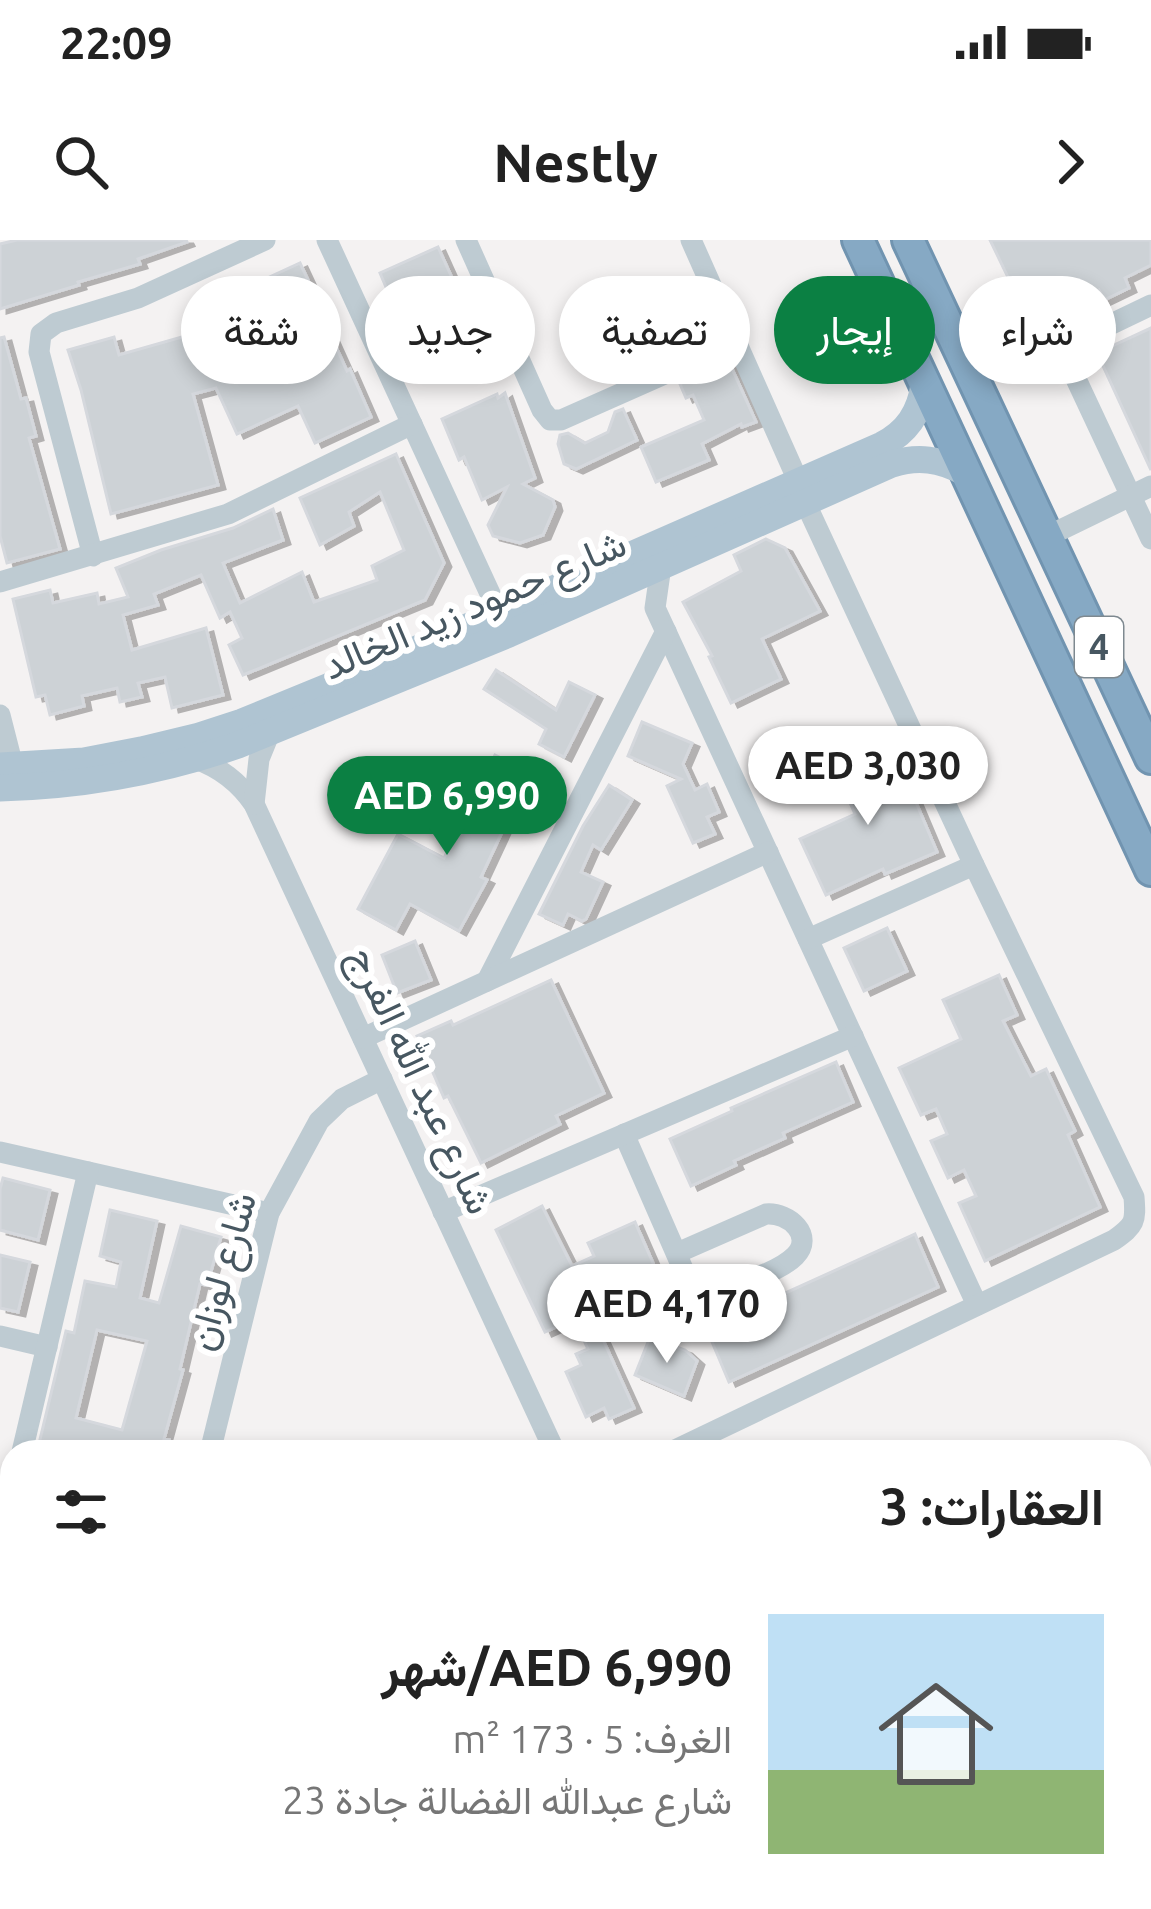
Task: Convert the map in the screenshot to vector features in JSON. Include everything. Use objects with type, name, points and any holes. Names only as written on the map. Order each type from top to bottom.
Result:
[{"type":"highway","name":"4","points":[[858,240],[1151,870]]},
{"type":"highway","name":"4","points":[[908,240],[1151,758]]},
{"type":"main road","name":"شارع حمود زيد الخالد","points":[[4,773],[199,736],[369,670],[613,589],[802,493],[900,434],[914,417],[924,386]]},
{"type":"main road","name":"شارع حمود زيد الخالد","points":[[4,773],[124,774],[196,759],[270,732],[802,493],[904,460],[932,460],[964,472]]},
{"type":"street","points":[[93,556],[39,352],[41,334],[56,323],[138,298],[265,240]]},
{"type":"street","points":[[327,240],[504,623]]},
{"type":"street","points":[[466,240],[550,420],[641,384]]},
{"type":"street","points":[[691,240],[707,276]]},
{"type":"street","points":[[1151,305],[1076,341],[1069,349],[1070,364],[1141,491],[1151,538]]},
{"type":"street","points":[[696,1440],[1114,1240],[1131,1228],[1135,1216],[1134,1197],[974,865],[750,372]]},
{"type":"street","points":[[0,582],[229,514],[412,424]]},
{"type":"street","points":[[1048,536],[1141,491]]},
{"type":"street","points":[[661,566],[656,608],[666,632],[977,1305]]},
{"type":"street","points":[[613,589],[656,608]]},
{"type":"street","points":[[487,981],[666,632]]},
{"type":"street","points":[[0,715],[4,773]]},
{"type":"street","points":[[254,804],[256,774],[270,732]]},
{"type":"street","name":"شارع عبد الله الفرج","points":[[196,759],[223,772],[254,804],[549,1440]]},
{"type":"street","points":[[363,1038],[768,852]]},
{"type":"street","points":[[808,939],[974,865]]},
{"type":"street","points":[[443,1212],[853,1036]]},
{"type":"street","name":"شارع لوزان","points":[[213,1440],[269,1213],[320,1121],[342,1099],[382,1079]]},
{"type":"street","points":[[624,1134],[676,1253],[694,1288],[708,1291],[734,1286],[791,1260],[800,1251],[801,1238],[789,1217],[766,1214],[676,1253]]},
{"type":"street","points":[[0,1152],[269,1213]]},
{"type":"street","points":[[25,1440],[88,1172]]},
{"type":"street","points":[[0,1336],[47,1347]]},
{"type":"building","points":[[17,240],[187,242],[138,259],[140,264],[0,309],[0,244]]},
{"type":"building","points":[[990,240],[1151,240],[1151,265],[1125,278],[1129,288],[1116,294],[1116,276],[1007,276]]},
{"type":"building","points":[[438,247],[451,276],[381,276]]},
{"type":"building","points":[[300,263],[306,276],[272,276]]},
{"type":"building","points":[[1151,328],[1151,470],[1111,384],[1116,384],[1116,344]]},
{"type":"building","points":[[4,337],[21,399],[26,398],[36,436],[29,438],[60,549],[7,563],[0,536],[0,338]]},
{"type":"building","points":[[114,337],[119,355],[181,337],[181,384],[341,384],[341,358],[371,417],[315,443],[298,406],[237,434],[216,388],[193,394],[218,485],[111,514],[68,350]]},
{"type":"building","points":[[680,384],[739,384],[756,422],[741,424],[702,444],[709,460],[656,482],[641,447],[704,420],[693,395],[686,398]]},
{"type":"building","points":[[505,393],[535,478],[523,484],[553,500],[555,507],[543,535],[520,543],[493,536],[488,525],[507,487],[482,500],[442,419]]},
{"type":"building","points":[[623,409],[637,440],[576,469],[564,464],[560,435],[568,433],[585,443],[608,432],[615,412]]},
{"type":"building","points":[[396,454],[444,563],[425,600],[243,675],[229,645],[242,638],[230,612],[220,618],[201,575],[154,594],[158,605],[123,615],[132,650],[206,628],[223,695],[172,708],[165,677],[138,683],[142,697],[120,702],[117,688],[82,696],[84,706],[50,715],[45,695],[36,697],[13,599],[50,590],[53,603],[97,593],[99,604],[128,597],[116,568],[233,528],[273,509],[283,540],[223,563],[240,603],[302,572],[314,602],[377,580],[372,566],[404,550],[380,492],[349,512],[354,526],[320,545],[300,498]]},
{"type":"building","points":[[766,539],[785,548],[820,611],[762,639],[781,679],[731,703],[683,602],[741,571],[734,555]]},
{"type":"building","points":[[496,670],[556,710],[569,682],[595,695],[564,757],[539,744],[546,729],[484,689]]},
{"type":"building","points":[[642,722],[692,743],[683,764],[695,790],[707,784],[719,812],[707,817],[715,834],[693,843],[667,786],[681,779],[628,756]]},
{"type":"building","points":[[874,746],[899,799],[912,793],[937,852],[885,874],[883,869],[826,895],[800,839],[855,814],[833,765]]},
{"type":"building","points":[[495,755],[530,772],[481,877],[487,880],[459,931],[410,904],[396,930],[358,909],[398,834],[444,858]]},
{"type":"building","points":[[609,785],[632,800],[601,850],[593,845],[581,872],[603,882],[586,919],[568,914],[563,925],[539,914]]},
{"type":"building","points":[[887,928],[907,971],[864,991],[844,948]]},
{"type":"building","points":[[415,941],[431,980],[397,993],[382,955]]},
{"type":"building","points":[[999,975],[1017,1015],[1003,1021],[1031,1076],[1046,1069],[1075,1131],[1068,1135],[1100,1207],[985,1261],[959,1203],[976,1196],[964,1170],[948,1178],[931,1141],[947,1134],[936,1109],[921,1115],[899,1068],[961,1039],[943,1000]]},
{"type":"building","points":[[551,980],[604,1093],[556,1116],[560,1124],[481,1163],[448,1096],[444,1098],[417,1036],[451,1021],[453,1025]]},
{"type":"building","points":[[836,1062],[853,1102],[783,1133],[785,1138],[691,1186],[670,1139]]},
{"type":"building","points":[[3,1178],[50,1190],[38,1240],[0,1230]]},
{"type":"building","points":[[542,1206],[572,1266],[594,1256],[588,1243],[635,1222],[656,1270],[591,1299],[595,1309],[590,1311],[634,1408],[609,1419],[604,1408],[586,1417],[566,1372],[581,1365],[576,1354],[588,1349],[574,1319],[545,1332],[496,1230]]},
{"type":"building","points":[[110,1210],[157,1221],[140,1298],[159,1303],[181,1226],[221,1237],[207,1285],[200,1284],[164,1439],[169,1440],[40,1440],[66,1331],[74,1333],[85,1281],[116,1287],[121,1262],[100,1256]],"holes":[[[97,1330],[147,1341],[122,1430],[76,1418]]]},
{"type":"building","points":[[915,1234],[938,1287],[729,1382],[704,1323],[746,1305],[748,1310]]},
{"type":"building","points":[[0,1255],[30,1262],[18,1312],[0,1308]]},
{"type":"building","points":[[650,1337],[685,1350],[697,1361],[684,1396],[635,1375]]}]
